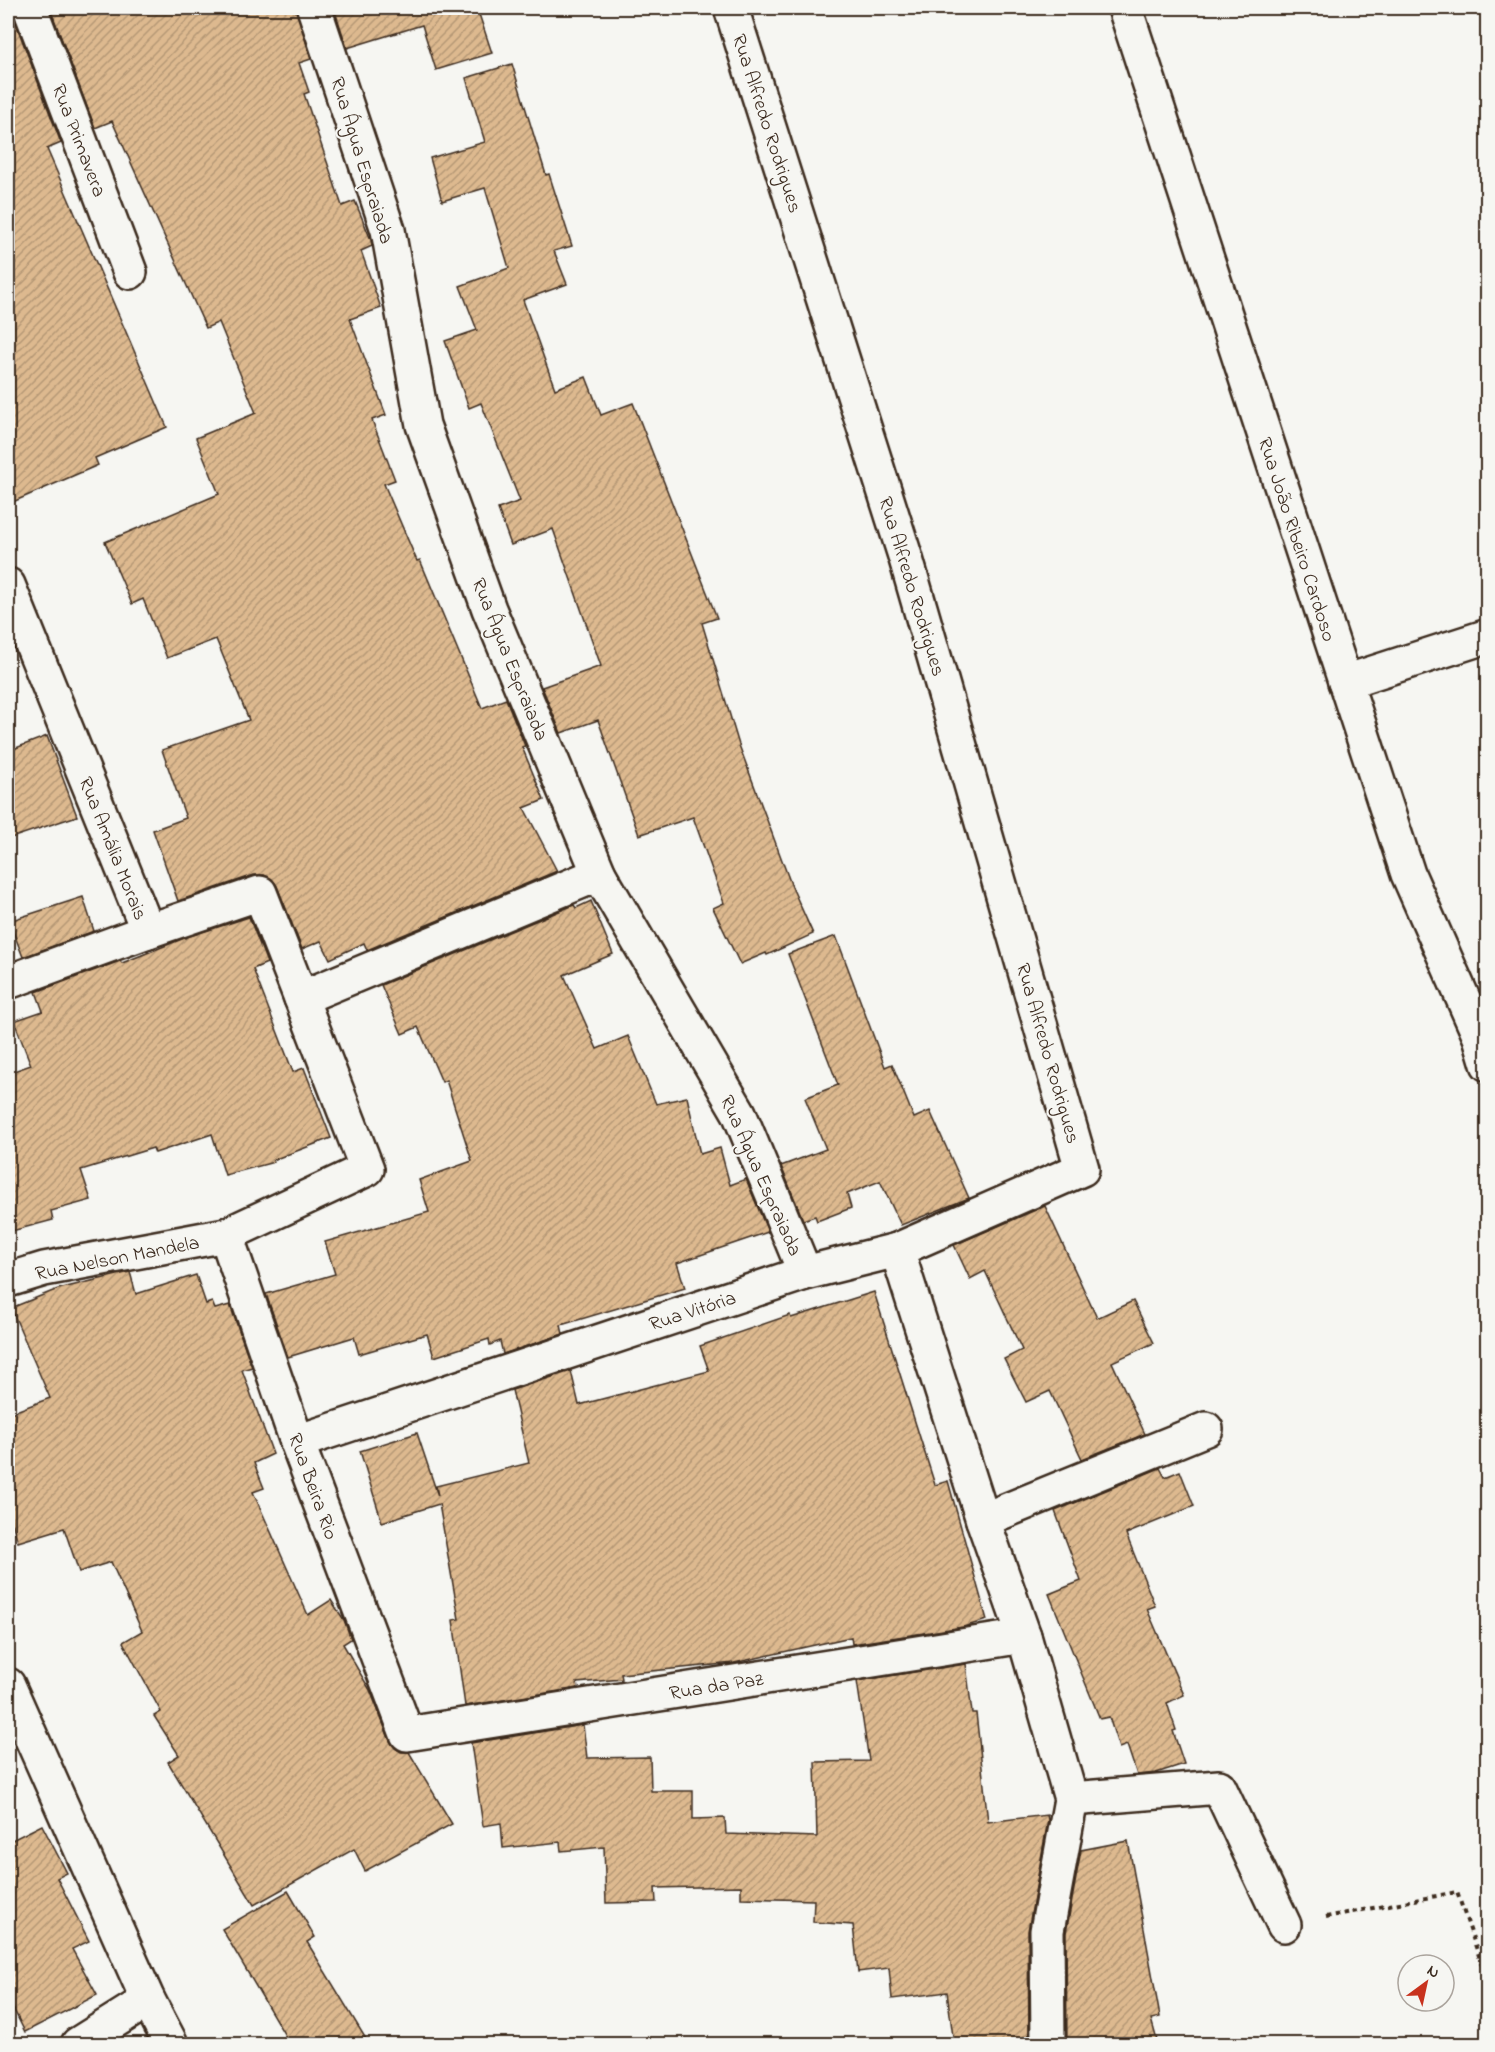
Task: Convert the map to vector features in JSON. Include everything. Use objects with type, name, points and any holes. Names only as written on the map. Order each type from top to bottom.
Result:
[{"type":"street","name":"Rua Primavera","points":[[30,8],[130,272]]},
{"type":"street","name":"Rua Água Espraiada","points":[[314,8],[388,230],[423,425],[489,609],[599,874],[739,1113],[805,1273]]},
{"type":"street","name":"Rua Alfredo Rodrigues","points":[[731,8],[906,560],[1082,1169]]},
{"type":"street","name":"Rua João Ribeiro Cardoso","points":[[1125,8],[1408,874],[1480,1037],[1488,1064]]},
{"type":"street","name":"Rua Amália Morais","points":[[8,585],[19,650],[148,931],[260,893],[301,998]]},
{"type":"street","points":[[1345,682],[1488,636]]},
{"type":"street","points":[[301,998],[599,874]]},
{"type":"street","points":[[8,982],[148,931]]},
{"type":"street","name":"Rua Nelson Mandela","points":[[8,1280],[44,1269],[226,1235],[367,1169],[301,998]]},
{"type":"street","name":"Rua Vitória","points":[[297,1442],[805,1273],[897,1250],[1082,1169]]},
{"type":"street","name":"Rua Beira Rio","points":[[226,1235],[297,1442],[407,1734]]},
{"type":"street","points":[[897,1250],[983,1520],[1024,1636],[1071,1799],[1047,1931],[1048,2044]]},
{"type":"street","points":[[983,1520],[1206,1429]]},
{"type":"street","name":"Rua da Paz","points":[[407,1734],[1024,1636]]},
{"type":"street","points":[[8,1685],[148,2000],[171,2044]]},
{"type":"street","points":[[1071,1799],[1219,1787],[1284,1925]]},
{"type":"street","points":[[78,2044],[148,2000]]},
{"type":"path","points":[[1284,1925],[1457,1892],[1488,1982]]},
{"type":"building","points":[[50,8],[296,8],[311,59],[299,63],[309,92],[304,94],[342,206],[355,201],[371,240],[372,246],[361,251],[381,308],[350,319],[386,415],[372,420],[395,480],[384,484],[417,561],[420,560],[482,708],[506,699],[525,746],[522,747],[544,800],[524,808],[557,871],[367,950],[364,943],[330,959],[321,941],[302,949],[277,886],[272,879],[264,875],[254,875],[178,901],[153,830],[186,818],[162,750],[249,720],[216,639],[167,658],[143,599],[132,604],[105,542],[219,494],[196,438],[256,413],[219,322],[206,328],[112,121],[95,128]]},
{"type":"building","points":[[334,8],[477,8],[492,53],[436,70],[422,25],[347,48]]},
{"type":"building","points":[[13,16],[61,143],[47,149],[167,427],[95,458],[98,465],[8,504],[8,18]]},
{"type":"building","points":[[512,64],[546,175],[549,174],[572,246],[554,251],[567,284],[523,300],[555,389],[586,377],[601,415],[633,403],[717,618],[702,623],[739,745],[792,887],[813,934],[767,955],[766,953],[740,964],[713,908],[724,903],[693,817],[639,835],[598,720],[561,733],[542,687],[601,666],[553,529],[511,545],[498,509],[520,501],[481,403],[469,408],[445,341],[477,330],[460,286],[509,268],[485,188],[442,201],[430,158],[485,142],[466,78]]},
{"type":"building","points":[[47,736],[77,816],[8,839],[8,751]]},
{"type":"building","points":[[83,897],[94,931],[23,957],[9,921]]},
{"type":"building","points":[[591,901],[613,954],[564,975],[597,1049],[628,1036],[656,1104],[687,1097],[700,1154],[720,1148],[730,1185],[746,1179],[768,1232],[677,1263],[685,1288],[561,1325],[563,1334],[503,1354],[500,1341],[490,1345],[489,1339],[434,1357],[427,1334],[359,1354],[354,1337],[288,1357],[266,1294],[335,1274],[325,1242],[429,1212],[419,1180],[472,1161],[446,1080],[442,1082],[418,1027],[402,1034],[381,985],[574,905],[576,908]]},
{"type":"building","points":[[249,917],[267,963],[253,969],[293,1072],[304,1068],[331,1138],[273,1160],[274,1162],[225,1175],[212,1134],[155,1153],[153,1148],[81,1170],[91,1200],[51,1211],[53,1220],[8,1232],[8,1073],[31,1065],[14,1021],[43,1011],[36,992]]},
{"type":"building","points":[[836,936],[885,1067],[892,1064],[914,1118],[930,1111],[969,1198],[901,1225],[880,1181],[847,1194],[851,1208],[817,1221],[815,1216],[803,1220],[781,1166],[826,1149],[805,1098],[838,1085],[788,954]]},
{"type":"building","points":[[1045,1206],[1097,1318],[1133,1301],[1154,1343],[1112,1362],[1145,1434],[1082,1459],[1050,1391],[1026,1402],[1004,1359],[1022,1350],[985,1271],[970,1279],[954,1245]]},
{"type":"building","points":[[130,1272],[136,1294],[196,1275],[206,1304],[212,1302],[215,1309],[230,1305],[252,1367],[242,1370],[273,1454],[254,1463],[264,1488],[253,1492],[308,1615],[331,1600],[344,1620],[351,1639],[343,1644],[370,1690],[390,1741],[401,1752],[409,1752],[452,1824],[365,1871],[354,1849],[254,1905],[168,1762],[179,1755],[154,1716],[161,1712],[123,1642],[142,1631],[111,1562],[79,1572],[64,1528],[18,1542],[8,1509],[8,1414],[50,1398],[11,1308],[58,1289]]},
{"type":"building","points":[[874,1292],[935,1485],[948,1481],[987,1620],[963,1627],[852,1644],[851,1637],[734,1663],[621,1674],[622,1679],[577,1683],[578,1688],[465,1706],[453,1620],[459,1619],[439,1504],[382,1522],[360,1451],[417,1433],[438,1496],[436,1486],[529,1463],[512,1390],[571,1371],[579,1405],[709,1371],[700,1346],[790,1315],[791,1318]]},
{"type":"building","points":[[1160,1468],[1165,1477],[1180,1471],[1194,1506],[1126,1534],[1155,1606],[1147,1609],[1184,1695],[1167,1703],[1184,1764],[1156,1773],[1137,1775],[1127,1745],[1119,1748],[1109,1717],[1100,1719],[1049,1594],[1081,1581],[1055,1511]]},
{"type":"building","points":[[966,1664],[972,1713],[976,1713],[988,1822],[1047,1815],[1048,1820],[1028,1931],[1029,2044],[954,2044],[947,1992],[892,1999],[889,1968],[858,1972],[853,1925],[813,1922],[814,1900],[741,1898],[741,1886],[655,1888],[656,1902],[606,1903],[604,1847],[561,1851],[560,1842],[503,1848],[501,1823],[483,1826],[471,1743],[583,1725],[587,1758],[650,1757],[651,1791],[693,1791],[693,1819],[725,1818],[726,1834],[817,1837],[815,1762],[869,1761],[857,1681]]},
{"type":"building","points":[[42,1825],[67,1873],[57,1878],[89,1941],[72,1949],[97,1995],[25,2032],[8,1998],[8,1842]]},
{"type":"building","points":[[1128,1841],[1160,2017],[1151,2019],[1158,2044],[1067,2044],[1066,1933],[1081,1850]]},
{"type":"building","points":[[288,1891],[315,1937],[307,1942],[369,2044],[290,2044],[222,1929]]}]
